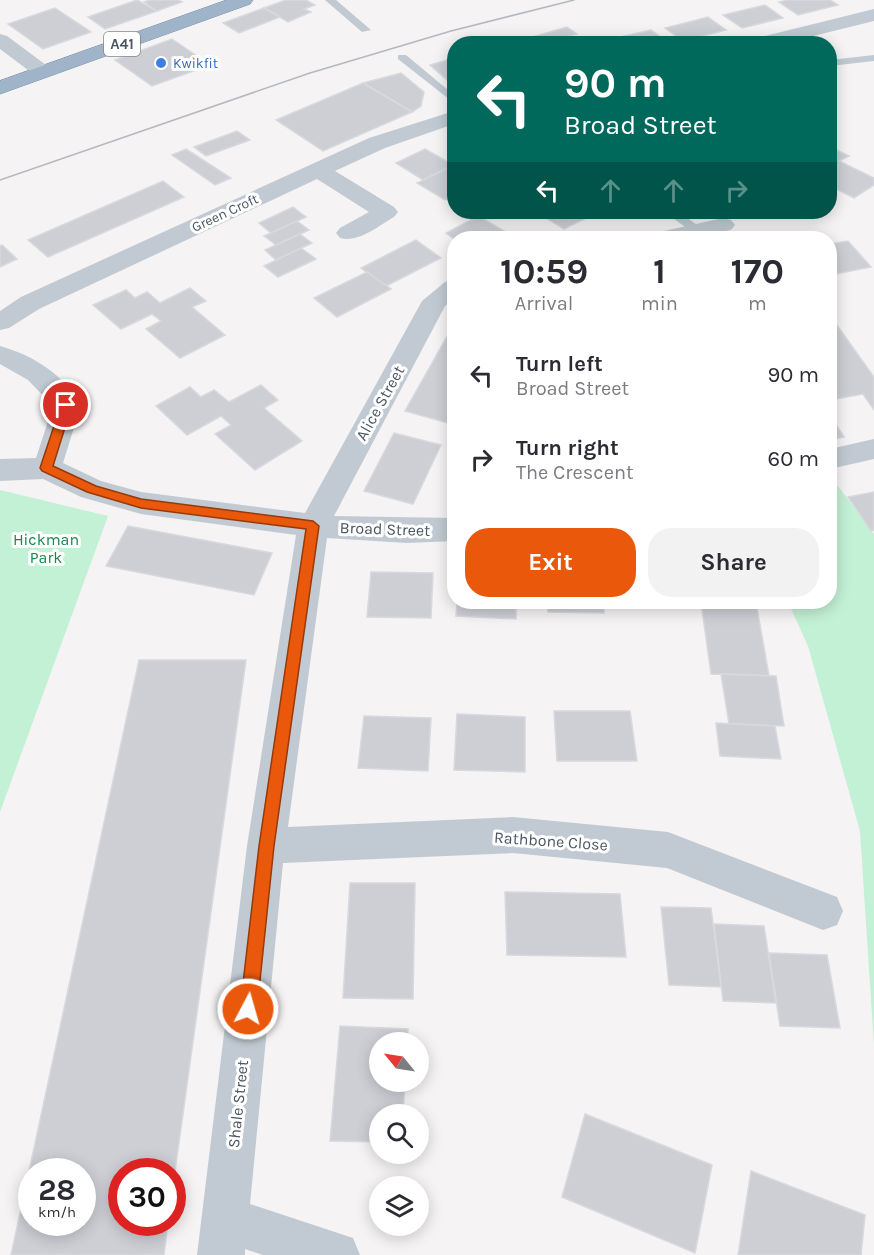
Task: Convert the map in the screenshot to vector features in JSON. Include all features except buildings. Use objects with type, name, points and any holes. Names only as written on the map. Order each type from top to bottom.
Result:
[{"type":"highway","name":"A41","points":[[0,87],[244,0]]},
{"type":"street","points":[[789,36],[874,15]]},
{"type":"street","points":[[0,40],[43,72]]},
{"type":"street","name":"Green Croft","points":[[0,322],[30,303],[377,143],[447,119]]},
{"type":"street","points":[[318,170],[386,212],[348,232]]},
{"type":"street","points":[[694,231],[723,225]]},
{"type":"street","name":"Alice Street","points":[[313,526],[435,301],[447,292]]},
{"type":"street","points":[[0,355],[15,358],[48,380],[66,405],[46,468]]},
{"type":"street","points":[[837,457],[874,449]]},
{"type":"street","name":"Broad Street","points":[[0,470],[46,468],[92,489],[141,503],[313,526],[407,531],[447,530]]},
{"type":"street","name":"Shale Street","points":[[223,1237],[267,846],[313,526]]},
{"type":"street","name":"Rathbone Close","points":[[267,846],[513,836],[668,850],[824,911]]},
{"type":"street","points":[[223,1237],[336,1255]]},
{"type":"lane","points":[[330,0],[366,30]]},
{"type":"lane","points":[[402,57],[447,94]]},
{"type":"lane","points":[[837,62],[874,58]]},
{"type":"lane","points":[[682,219],[698,230]]},
{"type":"green space","points":[[837,486],[874,534],[874,1045],[860,831],[808,646],[791,609],[837,609]]},
{"type":"green space","name":"Hickman Park","points":[[0,490],[108,516],[0,812]]},
{"type":"tram line","points":[[0,180],[310,73],[451,31],[574,0]]},
{"type":"place","name":"Kwikfit","points":[[161,63]]},
{"type":"route","points":[[66,405],[46,468],[92,489],[141,503],[313,526],[267,846],[248,1009]]}]
